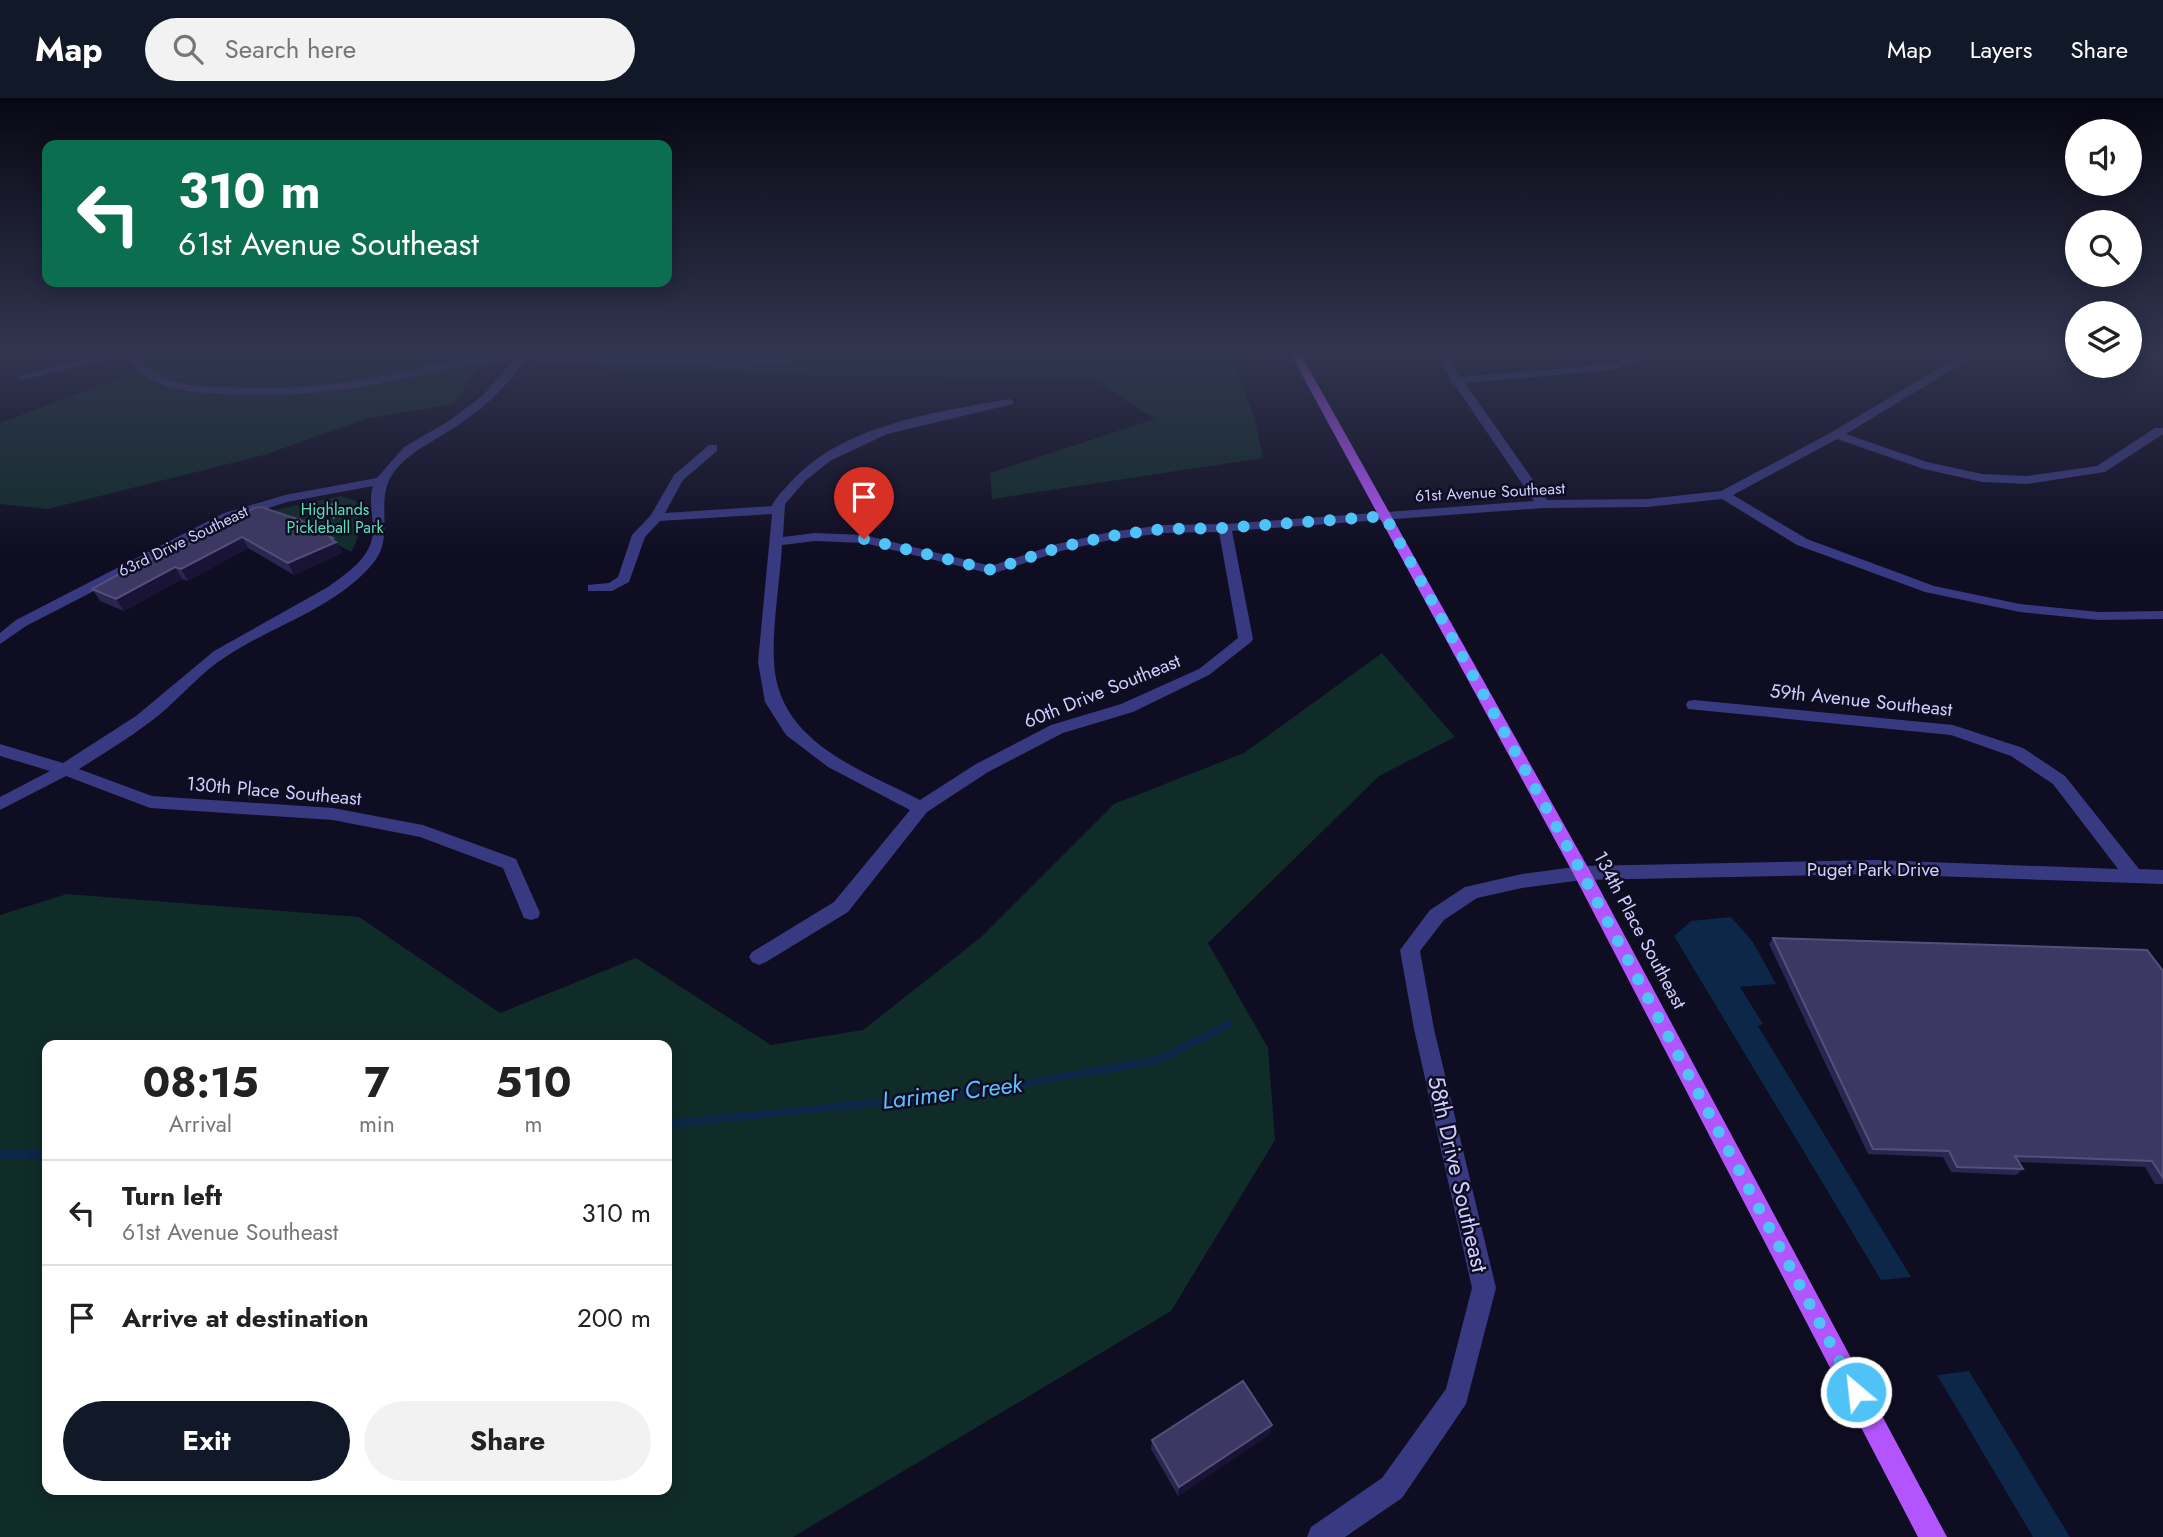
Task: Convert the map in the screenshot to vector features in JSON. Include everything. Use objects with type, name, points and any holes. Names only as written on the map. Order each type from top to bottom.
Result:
[{"type":"main road","name":"134th Place Southeast","points":[[1331,418],[1582,873],[1933,1537]]},
{"type":"street","points":[[0,804],[64,769],[143,719],[217,655],[346,582],[370,560],[381,539],[377,503],[381,481],[406,452],[462,418]]},
{"type":"street","points":[[921,808],[834,763],[792,731],[773,702],[766,662],[779,503],[792,485],[826,456],[851,442],[934,418]]},
{"type":"street","points":[[1482,418],[1543,504]]},
{"type":"street","name":"61st Avenue Southeast","points":[[774,542],[815,537],[864,539],[992,570],[1057,548],[1110,536],[1163,529],[1225,528],[1543,504],[1647,503],[1724,495],[1864,418]]},
{"type":"street","points":[[1836,435],[1924,466],[1982,478],[2027,480],[2101,469],[2159,431]]},
{"type":"street","points":[[593,588],[612,587],[624,579],[632,549],[639,535],[656,517],[678,478],[713,448]]},
{"type":"street","name":"63rd Drive Southeast","points":[[0,640],[21,623],[229,516],[294,495],[381,481]]},
{"type":"street","points":[[1724,495],[1802,542],[1930,589],[2020,608],[2099,616],[2163,615]]},
{"type":"street","points":[[656,517],[778,510]]},
{"type":"street","name":"60th Drive Southeast","points":[[759,957],[841,907],[921,808],[982,768],[1057,729],[1127,708],[1204,672],[1246,639],[1225,528]]},
{"type":"street","name":"59th Avenue Southeast","points":[[1694,705],[1953,730],[2017,752],[2059,780],[2133,875]]},
{"type":"street","points":[[0,750],[64,769]]},
{"type":"street","name":"130th Place Southeast","points":[[64,769],[150,802],[333,814],[424,831],[510,864],[531,913]]},
{"type":"street","name":"Puget Park Drive","points":[[1582,873],[1875,867],[2163,877]]},
{"type":"street","name":"58th Drive Southeast","points":[[1321,1537],[1392,1488],[1457,1395],[1484,1288],[1424,1029],[1410,950],[1437,915],[1472,892],[1521,881],[1582,873]]},
{"type":"path","points":[[338,515],[358,516]]},
{"type":"green space","points":[[13,418],[368,418],[264,455],[48,509],[0,504],[0,423]]},
{"type":"green space","points":[[1254,418],[1263,458],[992,499],[990,473],[1155,419]]},
{"type":"green space","name":"Highlands Pickleball Park","points":[[341,496],[356,501],[358,508],[358,534],[351,552],[314,532],[261,513]]},
{"type":"green space","points":[[1382,653],[1455,737],[1379,776],[1208,943],[1268,1048],[1275,1140],[1171,1311],[793,1537],[0,1537],[0,915],[67,894],[359,917],[500,1013],[636,958],[771,1045],[863,1030],[980,938],[1114,804],[1244,753]]},
{"type":"water","points":[[1731,917],[1753,942],[1776,984],[1740,987],[1763,1024],[1758,1026],[1911,1277],[1881,1280],[1674,936],[1691,921]]},
{"type":"water","points":[[1969,1371],[2070,1537],[2033,1537],[1937,1375]]},
{"type":"building","points":[[261,507],[300,520],[336,542],[288,563],[242,537],[181,569],[175,567],[116,599],[92,589],[139,563],[183,547],[254,508]]},
{"type":"building","points":[[1773,938],[2147,950],[2163,971],[2163,1178],[2152,1161],[2015,1156],[2023,1169],[1957,1167],[1949,1151],[1873,1149]]},
{"type":"building","points":[[1243,1381],[1272,1425],[1179,1487],[1152,1440]]},
{"type":"waterway","name":"Larimer Creek","points":[[672,1123],[971,1093],[1158,1060],[1228,1025]]},
{"type":"waterway","name":"Larimer Creek","points":[[0,1155],[42,1155]]},
{"type":"route","points":[[864,539],[992,570],[1023,562],[1057,548],[1110,536],[1163,529],[1225,528],[1385,516],[1582,873],[1856,1392]]}]
